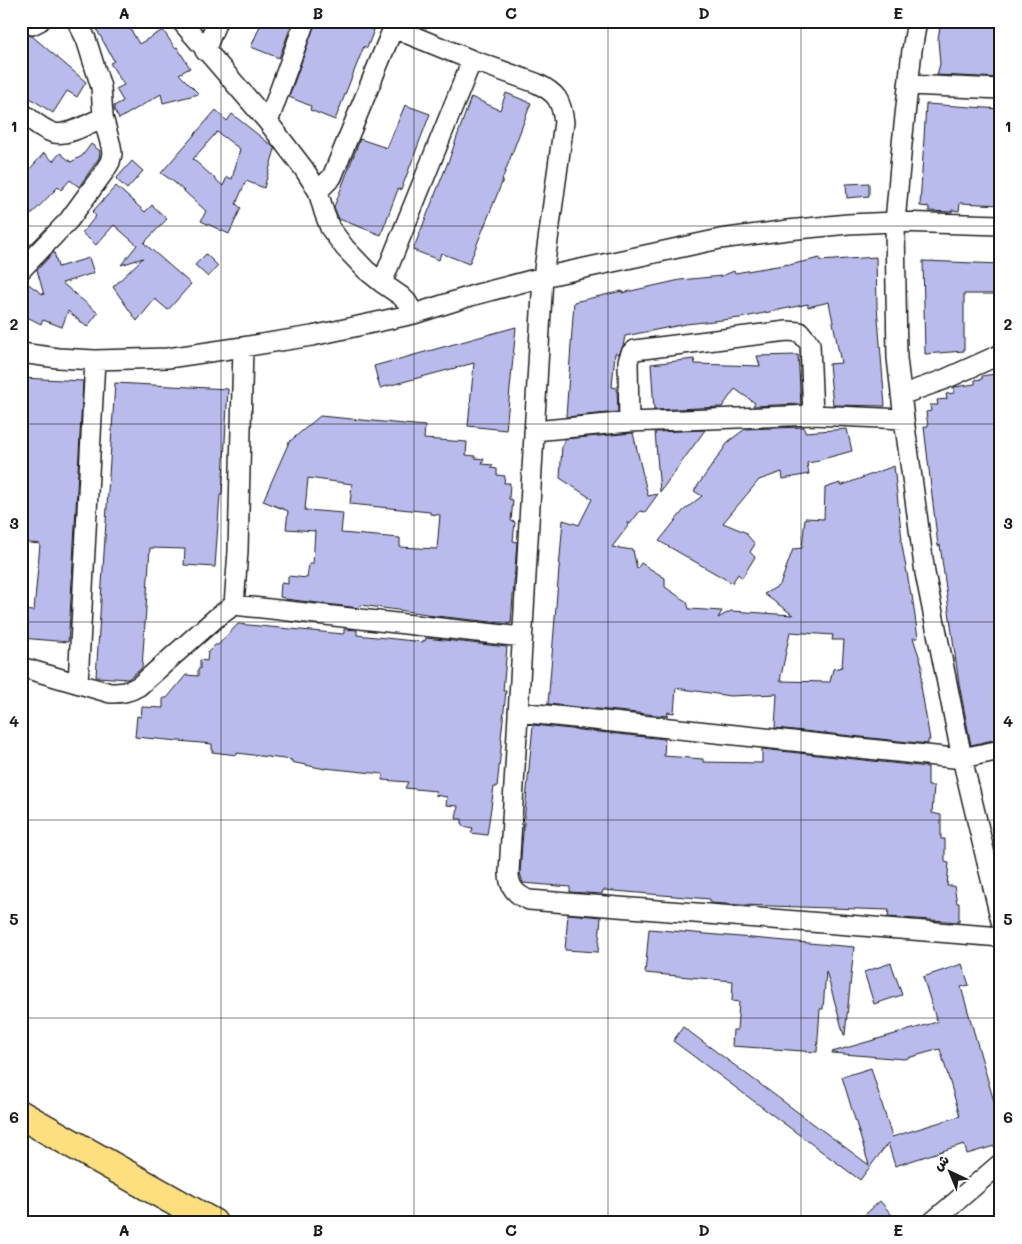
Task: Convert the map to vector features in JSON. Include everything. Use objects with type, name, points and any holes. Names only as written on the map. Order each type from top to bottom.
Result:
[{"type":"main road","points":[[21,1115],[213,1223]]},
{"type":"street","points":[[22,21],[32,25],[40,21]]},
{"type":"street","points":[[21,270],[69,220],[107,167],[112,154],[103,117],[101,87],[86,39],[77,21]]},
{"type":"street","points":[[181,21],[268,122],[304,170],[318,191],[330,228],[345,248],[366,270],[401,296],[414,314]]},
{"type":"street","points":[[206,51],[217,21]]},
{"type":"street","points":[[268,122],[305,21]]},
{"type":"street","points":[[917,21],[908,85],[895,222],[897,358],[926,573],[962,758],[1001,921]]},
{"type":"street","points":[[318,191],[332,177],[394,24],[472,60],[536,83],[559,100],[564,122],[543,277],[509,872],[509,880],[516,893],[522,898],[530,900],[1001,937]]},
{"type":"street","points":[[382,283],[472,60]]},
{"type":"street","points":[[908,85],[1001,89]]},
{"type":"street","points":[[21,112],[46,130],[60,134],[77,130],[103,117]]},
{"type":"street","points":[[21,353],[95,360],[168,358],[312,336],[414,314],[474,295],[543,277],[720,239],[848,224],[895,222],[1001,225]]},
{"type":"street","points":[[629,422],[628,362],[631,353],[635,350],[787,330],[800,332],[810,344],[813,415]]},
{"type":"street","points":[[234,606],[238,551],[244,347]]},
{"type":"street","points":[[901,395],[943,380],[1001,354]]},
{"type":"street","points":[[78,684],[95,360]]},
{"type":"street","points":[[534,431],[629,422],[813,415],[904,419]]},
{"type":"street","points":[[21,667],[110,693],[130,691],[140,686],[216,618],[234,606],[522,637]]},
{"type":"street","points":[[518,712],[944,757],[962,758],[1001,750]]},
{"type":"street","points":[[932,1223],[1001,1162]]},
{"type":"building","points":[[92,21],[126,21],[139,44],[163,30],[175,48],[177,47],[190,68],[179,74],[199,94],[163,103],[161,94],[119,119],[114,106],[123,101],[116,89],[124,85],[110,63],[114,61]]},
{"type":"building","points":[[262,21],[293,21],[279,58],[251,47]]},
{"type":"building","points":[[316,21],[351,21],[374,30],[367,48],[364,46],[335,120],[310,110],[311,106],[289,97]]},
{"type":"building","points":[[941,21],[982,21],[983,25],[1001,23],[1001,78],[937,75],[940,64],[938,39]]},
{"type":"building","points":[[21,33],[32,36],[86,82],[77,97],[67,91],[53,113],[21,92]]},
{"type":"building","points":[[506,93],[531,103],[503,180],[469,264],[441,253],[439,260],[413,250],[450,157],[471,97],[500,110]]},
{"type":"building","points":[[926,104],[1001,109],[1001,205],[960,203],[959,211],[952,210],[952,212],[929,211],[929,207],[920,206]]},
{"type":"building","points":[[405,105],[430,114],[401,190],[398,189],[381,235],[339,219],[334,207],[360,139],[387,148]]},
{"type":"building","points":[[216,110],[227,121],[232,114],[275,149],[264,188],[246,181],[236,204],[241,208],[229,234],[201,221],[206,211],[174,182],[161,173]],"holes":[[[217,132],[240,149],[232,179],[227,177],[223,186],[193,159]]]},
{"type":"building","points":[[91,144],[100,151],[99,158],[79,187],[70,180],[61,190],[58,187],[21,225],[21,179],[44,153],[53,161],[60,153],[71,162],[82,156]]},
{"type":"building","points":[[132,161],[143,171],[127,189],[116,179]]},
{"type":"building","points":[[869,183],[869,196],[847,198],[846,184]]},
{"type":"building","points":[[116,186],[145,212],[152,205],[167,219],[144,243],[191,284],[168,310],[155,299],[137,321],[113,287],[143,258],[121,265],[137,245],[114,225],[96,245],[82,233],[96,216],[92,212]]},
{"type":"building","points":[[54,252],[58,267],[89,258],[94,273],[62,283],[98,313],[87,327],[68,311],[62,327],[43,320],[41,324],[21,314],[21,281],[24,281],[44,295],[37,270]]},
{"type":"building","points":[[206,254],[218,266],[208,277],[195,265]]},
{"type":"building","points":[[876,257],[877,306],[885,406],[833,405],[829,364],[841,363],[829,302],[808,307],[808,304],[740,318],[686,324],[625,336],[619,354],[615,353],[612,387],[617,388],[618,412],[566,417],[574,302],[680,280],[722,276],[734,271],[735,273],[789,265],[820,258],[820,261]]},
{"type":"building","points":[[923,261],[1001,264],[1001,294],[964,294],[964,351],[925,354]]},
{"type":"building","points":[[516,327],[506,430],[468,426],[474,363],[380,388],[374,366]]},
{"type":"building","points":[[798,355],[801,404],[753,406],[755,403],[735,389],[722,407],[654,410],[651,364],[694,359],[695,364],[760,366],[757,356]]},
{"type":"building","points":[[1001,373],[1001,738],[971,745],[959,684],[940,545],[938,546],[924,427],[928,426],[926,412],[931,411],[930,405],[938,405],[937,400],[947,399],[946,394],[954,393],[954,387],[975,384],[975,380],[982,379],[982,376]]},
{"type":"building","points":[[21,378],[83,381],[68,642],[21,638],[21,610],[34,611],[40,544],[21,542]]},
{"type":"building","points":[[115,383],[228,389],[222,495],[220,495],[215,567],[184,565],[185,549],[150,548],[142,668],[128,679],[96,677]]},
{"type":"building","points":[[320,416],[425,426],[424,439],[467,442],[466,455],[484,459],[482,464],[493,465],[491,468],[497,469],[497,475],[505,476],[504,483],[510,483],[509,499],[513,500],[511,521],[515,522],[513,541],[517,542],[511,623],[427,615],[360,605],[359,608],[280,597],[281,583],[288,584],[288,576],[307,578],[309,564],[313,564],[315,531],[286,529],[288,511],[263,501],[289,442]],"holes":[[[308,478],[352,484],[350,504],[430,512],[430,514],[440,515],[437,549],[400,547],[400,538],[341,533],[343,513],[305,510]]]},
{"type":"building","points":[[804,427],[805,432],[847,429],[852,451],[807,463],[809,474],[783,479],[782,472],[759,480],[723,523],[747,533],[755,544],[750,552],[755,557],[742,578],[738,574],[732,583],[659,541],[683,511],[702,496],[694,491],[729,441],[745,429]]},
{"type":"building","points":[[705,430],[660,492],[655,432]]},
{"type":"building","points":[[633,433],[648,496],[658,494],[645,512],[640,511],[630,524],[627,522],[628,526],[612,547],[633,550],[637,569],[641,563],[665,578],[665,587],[687,602],[689,609],[722,611],[718,618],[731,611],[793,615],[764,594],[780,585],[793,549],[802,548],[805,518],[824,519],[825,488],[840,483],[840,486],[894,466],[901,540],[918,638],[913,638],[922,665],[921,686],[930,740],[928,740],[928,744],[775,728],[777,694],[730,696],[676,688],[674,713],[668,712],[667,716],[548,704],[563,520],[579,525],[592,499],[560,478],[564,439]],"holes":[[[790,632],[833,635],[832,640],[844,640],[842,667],[833,669],[830,682],[780,681]]]},
{"type":"building","points":[[238,624],[343,634],[344,629],[357,630],[357,635],[423,642],[426,638],[507,647],[503,691],[506,691],[497,787],[494,787],[487,835],[471,833],[473,828],[462,826],[462,819],[456,819],[458,806],[446,805],[447,797],[435,795],[436,791],[405,788],[408,782],[382,780],[383,774],[325,769],[291,762],[292,760],[212,752],[212,744],[135,737],[137,716],[141,717],[142,707],[163,708],[163,698],[167,698],[186,675],[198,676],[200,660],[207,661],[208,652],[215,645],[218,645]]},
{"type":"building","points":[[533,725],[665,739],[664,756],[703,759],[703,762],[762,763],[762,749],[928,767],[928,786],[934,786],[932,813],[941,815],[941,839],[945,839],[945,862],[949,863],[947,886],[954,886],[957,903],[959,903],[959,922],[888,917],[889,910],[710,903],[710,899],[603,890],[602,894],[570,892],[570,887],[523,883],[520,873]]},
{"type":"building","points":[[568,914],[601,917],[598,952],[565,950]]},
{"type":"building","points":[[649,929],[854,947],[845,1035],[826,971],[823,1009],[820,1009],[817,1052],[732,1046],[733,1030],[737,1030],[739,1002],[732,1001],[733,981],[645,973]]},
{"type":"building","points":[[891,963],[902,995],[874,1004],[864,972]]},
{"type":"building","points":[[962,964],[969,985],[961,987],[995,1105],[1001,1104],[1001,1144],[967,1154],[964,1144],[895,1166],[888,1143],[860,1180],[673,1041],[683,1027],[869,1165],[842,1077],[871,1068],[892,1137],[960,1116],[940,1049],[904,1059],[832,1052],[937,1022],[923,977]]},
{"type":"building","points":[[880,1201],[892,1215],[883,1223],[856,1223]]}]
